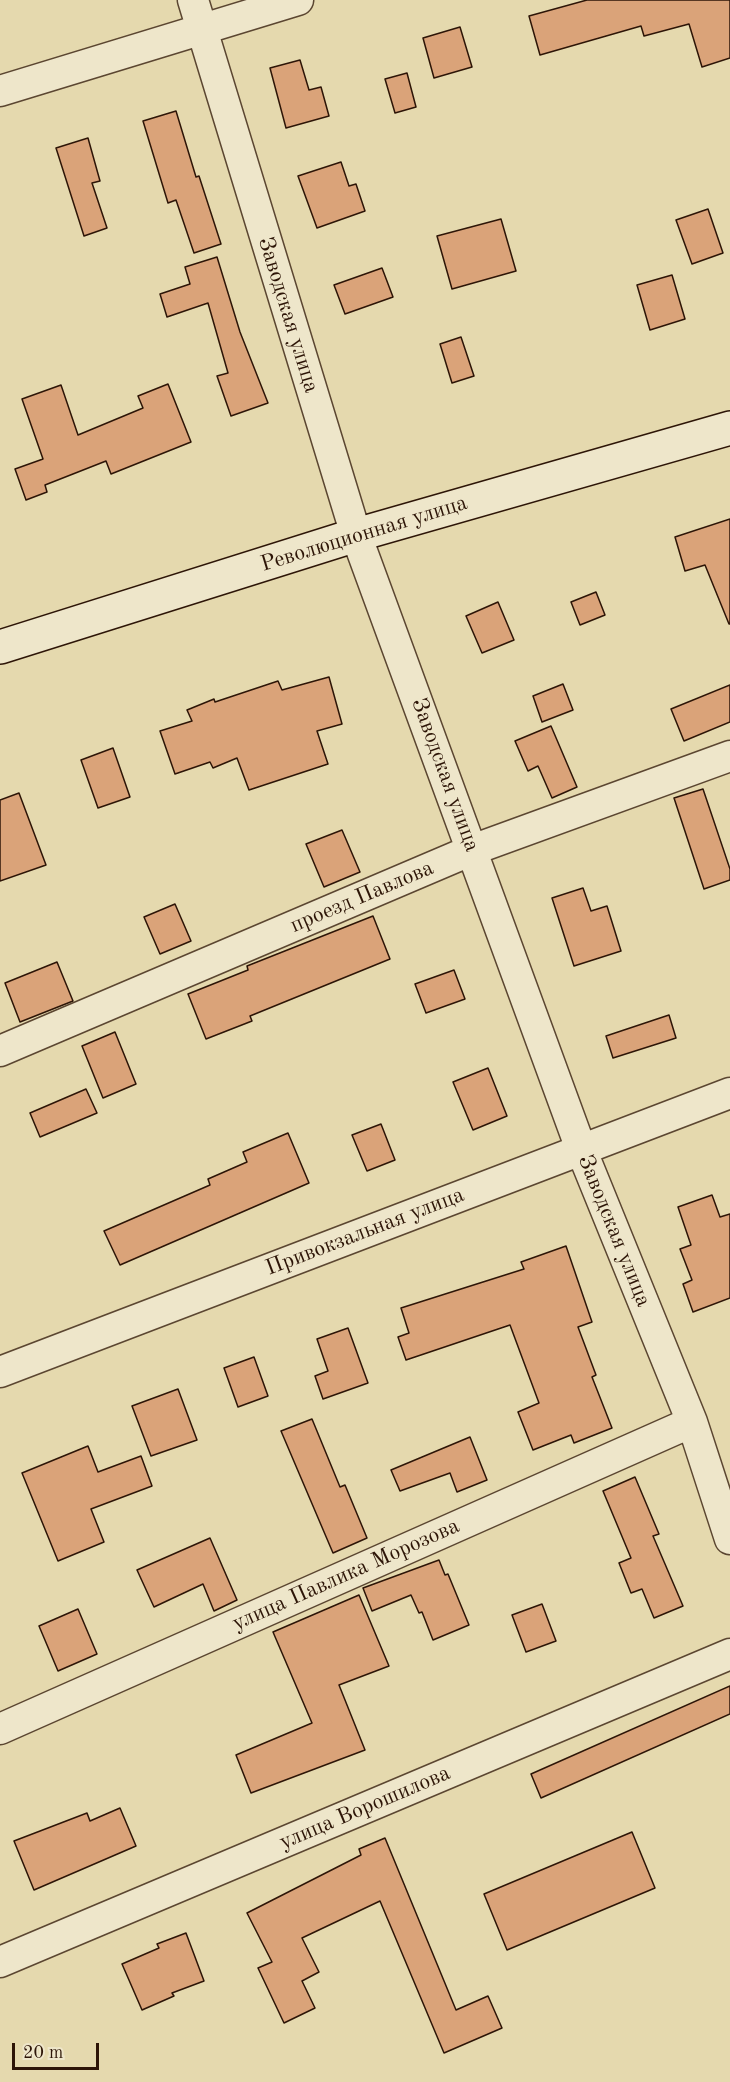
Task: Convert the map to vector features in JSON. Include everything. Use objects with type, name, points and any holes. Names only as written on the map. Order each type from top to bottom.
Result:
[{"type":"street","name":"Заводская улица","points":[[193,0],[356,535],[581,1149],[692,1422],[730,1539]]},
{"type":"street","points":[[0,91],[298,0]]},
{"type":"street","name":"Революционная улица","points":[[0,647],[356,535],[730,428]]},
{"type":"street","name":"проезд Павлова","points":[[0,1051],[472,850],[730,756]]},
{"type":"street","name":"Привокзальная улица","points":[[0,1372],[730,1094]]},
{"type":"street","name":"улица Павлика Морозова","points":[[0,1729],[692,1422]]},
{"type":"street","name":"улица Ворошилова","points":[[0,1962],[730,1654]]},
{"type":"building","points":[[587,0],[730,0],[730,58],[702,67],[689,24],[644,36],[641,26],[540,55],[529,16]]},
{"type":"building","points":[[460,27],[472,67],[434,78],[423,38]]},
{"type":"building","points":[[300,60],[309,90],[321,87],[329,116],[286,128],[270,68]]},
{"type":"building","points":[[407,73],[416,107],[395,113],[385,79]]},
{"type":"building","points":[[176,111],[196,177],[199,176],[221,244],[194,253],[176,200],[168,203],[143,121]]},
{"type":"building","points":[[88,138],[100,181],[92,183],[107,228],[84,236],[56,148]]},
{"type":"building","points":[[341,162],[349,186],[356,184],[365,211],[317,228],[298,176]]},
{"type":"building","points":[[708,209],[723,253],[692,264],[676,220]]},
{"type":"building","points":[[501,219],[516,271],[452,289],[437,236]]},
{"type":"building","points":[[217,257],[240,332],[268,403],[231,416],[217,376],[228,373],[208,303],[167,317],[160,294],[190,284],[185,267]]},
{"type":"building","points":[[382,268],[393,297],[345,314],[334,285]]},
{"type":"building","points":[[672,275],[685,319],[650,330],[637,285]]},
{"type":"building","points":[[461,337],[474,376],[452,383],[440,344]]},
{"type":"building","points":[[168,384],[191,442],[111,474],[106,461],[45,485],[47,492],[26,500],[15,469],[43,459],[22,399],[61,385],[78,435],[143,408],[138,396]]},
{"type":"building","points":[[730,519],[729,624],[705,565],[685,571],[675,537]]},
{"type":"building","points":[[596,592],[605,615],[580,625],[571,602]]},
{"type":"building","points":[[498,602],[514,640],[482,653],[466,616]]},
{"type":"building","points":[[329,677],[342,724],[317,731],[328,764],[249,790],[237,758],[213,768],[210,762],[175,774],[160,731],[192,721],[187,710],[214,699],[215,702],[278,681],[282,690]]},
{"type":"building","points":[[563,684],[573,710],[542,722],[533,696]]},
{"type":"building","points":[[730,685],[730,722],[684,741],[671,709]]},
{"type":"building","points":[[551,726],[577,787],[552,798],[538,766],[528,771],[515,741]]},
{"type":"building","points":[[113,748],[130,797],[98,808],[81,760]]},
{"type":"building","points":[[703,789],[730,869],[730,880],[704,889],[674,798]]},
{"type":"building","points":[[19,793],[46,865],[0,881],[0,800]]},
{"type":"building","points":[[342,830],[360,872],[324,887],[306,844]]},
{"type":"building","points":[[583,888],[591,911],[607,906],[621,951],[574,966],[552,898]]},
{"type":"building","points":[[175,904],[191,941],[160,954],[144,917]]},
{"type":"building","points":[[373,916],[390,959],[250,1016],[252,1021],[206,1039],[188,994],[248,970],[247,966]]},
{"type":"building","points":[[57,962],[73,1001],[20,1022],[5,983]]},
{"type":"building","points":[[454,970],[465,999],[426,1013],[415,984]]},
{"type":"building","points":[[669,1015],[676,1038],[613,1058],[606,1036]]},
{"type":"building","points":[[115,1032],[136,1084],[103,1098],[82,1046]]},
{"type":"building","points":[[488,1068],[507,1116],[473,1130],[453,1082]]},
{"type":"building","points":[[86,1089],[97,1113],[40,1137],[30,1113]]},
{"type":"building","points":[[381,1124],[395,1160],[367,1171],[352,1135]]},
{"type":"building","points":[[288,1133],[309,1183],[120,1265],[104,1231],[210,1185],[208,1179],[247,1162],[243,1152]]},
{"type":"building","points":[[712,1195],[720,1217],[730,1214],[730,1298],[693,1312],[683,1284],[692,1280],[680,1249],[691,1245],[678,1207]]},
{"type":"building","points":[[566,1246],[592,1322],[578,1327],[596,1375],[592,1377],[612,1428],[574,1443],[571,1435],[533,1450],[518,1412],[539,1403],[510,1325],[406,1360],[398,1337],[409,1333],[401,1308],[524,1269],[521,1262]]},
{"type":"building","points":[[348,1328],[368,1383],[323,1399],[315,1376],[328,1371],[317,1339]]},
{"type":"building","points":[[254,1357],[268,1396],[238,1407],[224,1368]]},
{"type":"building","points":[[178,1389],[197,1440],[151,1456],[132,1406]]},
{"type":"building","points":[[312,1419],[340,1487],[345,1485],[367,1538],[333,1553],[281,1431]]},
{"type":"building","points":[[470,1437],[487,1480],[457,1492],[450,1473],[400,1491],[391,1470]]},
{"type":"building","points":[[88,1446],[98,1472],[141,1456],[152,1486],[91,1509],[104,1542],[58,1561],[22,1473]]},
{"type":"building","points":[[635,1477],[659,1534],[653,1536],[683,1606],[654,1618],[642,1589],[631,1593],[619,1563],[631,1558],[603,1491]]},
{"type":"building","points":[[210,1538],[237,1600],[214,1611],[203,1584],[154,1607],[137,1570]]},
{"type":"building","points":[[439,1560],[445,1575],[448,1574],[469,1625],[433,1640],[422,1612],[419,1613],[411,1595],[372,1611],[363,1588]]},
{"type":"building","points":[[359,1595],[389,1666],[339,1685],[365,1750],[251,1793],[236,1755],[312,1723],[273,1632]]},
{"type":"building","points":[[542,1604],[556,1641],[526,1652],[512,1615]]},
{"type":"building","points":[[78,1609],[97,1654],[58,1671],[39,1626]]},
{"type":"building","points":[[730,1686],[730,1714],[541,1798],[531,1774]]},
{"type":"building","points":[[120,1808],[136,1846],[34,1890],[14,1841],[87,1813],[90,1821]]},
{"type":"building","points":[[632,1832],[655,1888],[507,1950],[484,1894]]},
{"type":"building","points":[[385,1838],[456,2010],[488,1996],[502,2028],[444,2053],[380,1901],[302,1938],[319,1972],[302,1981],[315,2008],[284,2023],[258,1968],[272,1962],[247,1913],[361,1855],[359,1849]]},
{"type":"building","points":[[186,1933],[204,1981],[172,1993],[174,1996],[142,2010],[122,1964],[159,1948],[157,1944]]}]
